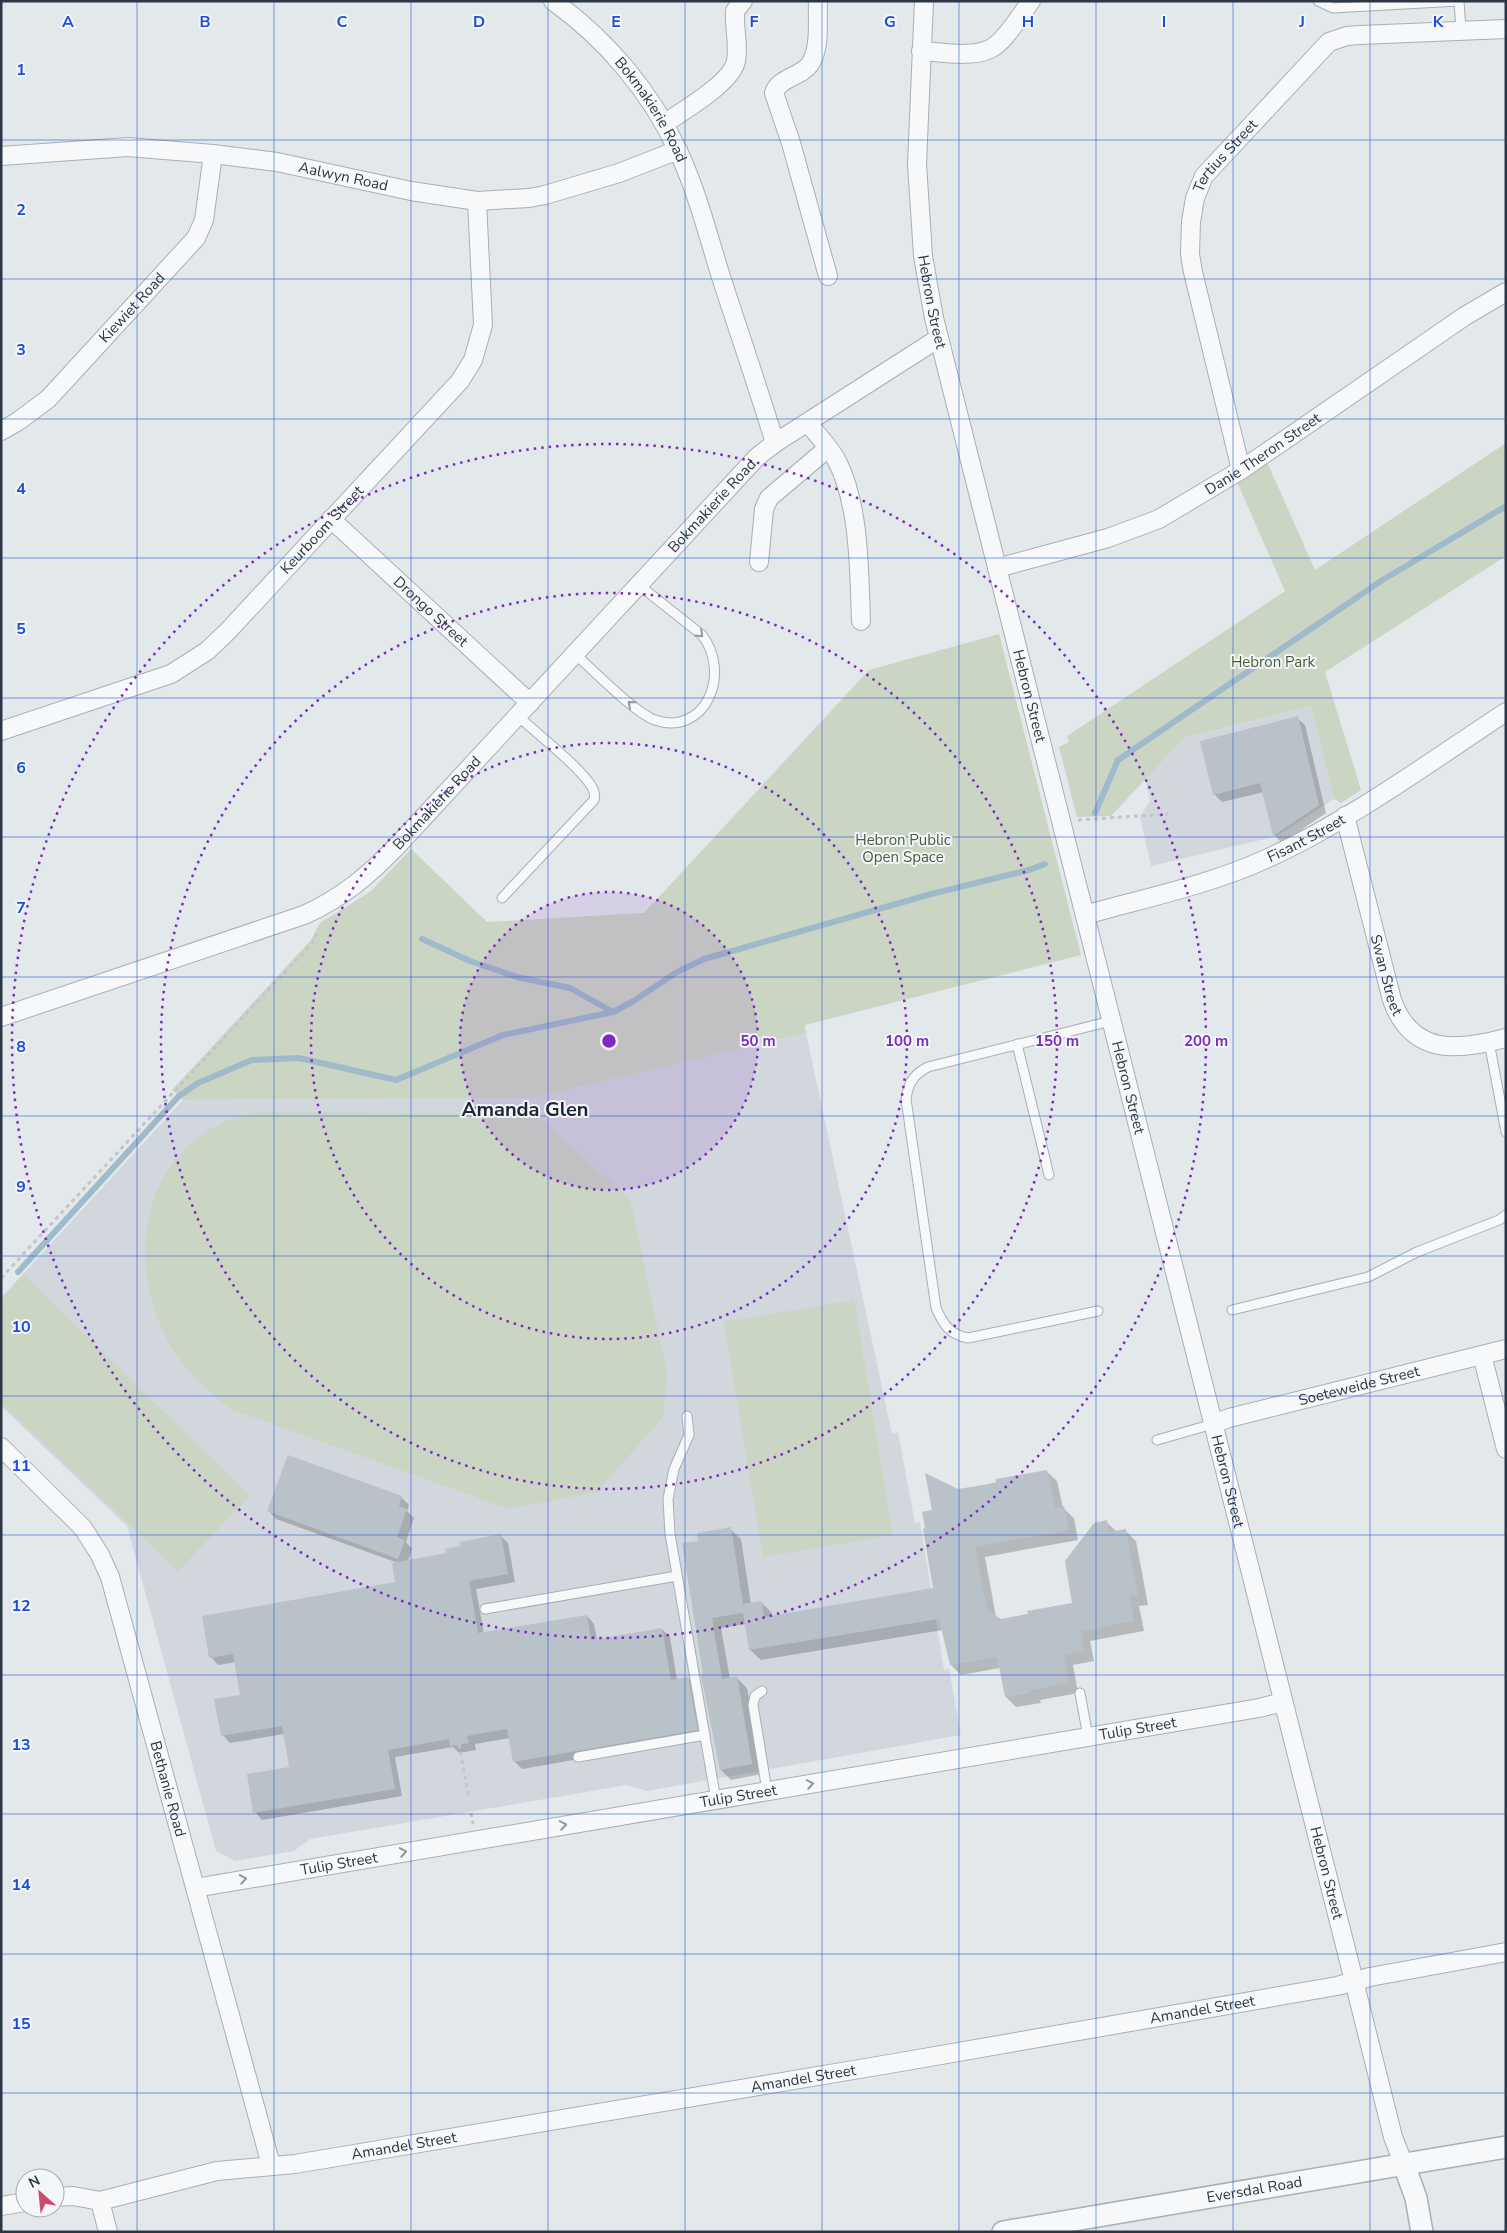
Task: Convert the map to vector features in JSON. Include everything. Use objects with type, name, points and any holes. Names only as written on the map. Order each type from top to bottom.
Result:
[{"type":"street","name":"Bokmakierie Road","points":[[552,1],[586,28],[613,54],[639,86],[664,124],[678,150],[697,202],[775,443]]},
{"type":"street","points":[[664,124],[723,81],[733,70],[737,51],[735,11],[743,1]]},
{"type":"street","points":[[818,1],[815,52],[811,62],[797,75],[778,86],[774,93],[791,143],[828,276]]},
{"type":"street","name":"Hebron Street","points":[[924,1],[917,164],[919,214],[928,287],[939,338],[1393,2137],[1404,2165]]},
{"type":"street","points":[[921,51],[970,53],[991,49],[1002,39],[1030,1]]},
{"type":"street","name":"Tertius Street","points":[[1241,470],[1198,300],[1190,254],[1191,222],[1200,183],[1330,42],[1348,36],[1506,29]]},
{"type":"street","name":"Aalwyn Road","points":[[1,156],[128,147],[213,154],[277,162],[412,191],[477,201],[529,198],[545,195],[619,173],[678,150]]},
{"type":"street","name":"Kiewiet Road","points":[[1,431],[48,399],[196,238],[204,220],[213,154]]},
{"type":"street","name":"Keurboom Street","points":[[1,731],[154,681],[188,664],[207,651],[227,632],[460,381],[473,360],[483,325],[477,201]]},
{"type":"street","name":"Danie Theron Street","points":[[997,568],[1139,528],[1189,502],[1241,470],[1465,316],[1506,292]]},
{"type":"street","name":"Bokmakierie Road","points":[[1,1017],[319,908],[357,885],[374,870],[524,710],[757,457],[775,443],[808,424],[939,338]]},
{"type":"street","points":[[808,424],[828,448],[843,474],[857,532],[861,621]]},
{"type":"street","points":[[759,562],[764,510],[769,498],[828,448]]},
{"type":"street","name":"Drongo Street","points":[[332,519],[524,710]]},
{"type":"street","name":"Fisant Street","points":[[1085,915],[1232,872],[1266,859],[1345,816],[1506,712]]},
{"type":"street","name":"Swan Street","points":[[1345,816],[1392,1000],[1401,1020],[1416,1035],[1437,1045],[1460,1047],[1497,1040]]},
{"type":"street","name":"Soeteweide Street","points":[[1213,1424],[1229,1418],[1506,1349]]},
{"type":"street","points":[[1482,1355],[1506,1449]]},
{"type":"street","name":"Bethanie Road","points":[[1,1447],[83,1528],[100,1554],[107,1570],[271,2166]]},
{"type":"street","name":"Tulip Street","points":[[195,1888],[1259,1708],[1283,1702]]},
{"type":"street","name":"Amandel Street","points":[[100,2201],[217,2171],[295,2164],[895,2063],[1327,1988],[1354,1981],[1506,1952]]},
{"type":"street","name":"Eversdal Road","points":[[1003,2232],[1506,2147]]},
{"type":"street","points":[[1404,2165],[1416,2198],[1422,2232]]},
{"type":"street","points":[[65,2196],[100,2201],[108,2232]]},
{"type":"street","points":[[1,2206],[15,2204]]},
{"type":"lane","points":[[1318,1],[1332,8],[1459,1],[1461,30]]},
{"type":"lane","points":[[575,654],[641,713],[656,721],[683,720],[692,716],[705,704],[714,688],[716,669],[708,642],[702,635],[639,585]]},
{"type":"lane","points":[[502,898],[594,800],[595,794],[593,788],[524,710]]},
{"type":"lane","points":[[1098,1311],[968,1338],[957,1336],[949,1330],[936,1308],[906,1099],[908,1087],[918,1072],[928,1067],[1111,1021]]},
{"type":"lane","points":[[1497,1040],[1506,1132]]},
{"type":"lane","points":[[1017,1044],[1049,1175]]},
{"type":"lane","points":[[1232,1310],[1368,1278],[1417,1252],[1499,1220],[1506,1215]]},
{"type":"lane","points":[[687,1416],[689,1435],[674,1470],[668,1499],[670,1534],[716,1800]]},
{"type":"lane","points":[[1157,1440],[1213,1424]]},
{"type":"lane","points":[[485,1610],[677,1576]]},
{"type":"lane","points":[[762,1691],[755,1696],[753,1705],[767,1791]]},
{"type":"lane","points":[[1080,1693],[1088,1737]]},
{"type":"lane","points":[[578,1757],[705,1735]]},
{"type":"path","points":[[1075,820],[1168,814]]},
{"type":"path","points":[[1,1278],[312,943],[324,921],[319,908]]},
{"type":"path","points":[[459,1744],[468,1798]]},
{"type":"shaded area","points":[[1311,706],[1334,799],[1277,836],[1151,866],[1140,817],[1150,800],[1145,779],[1184,738]]},
{"type":"shaded area","points":[[806,1033],[892,1434],[898,1432],[915,1523],[920,1522],[944,1670],[949,1669],[961,1735],[647,1791],[627,1785],[310,1839],[294,1851],[235,1861],[216,1851],[127,1526],[1,1406],[1,1298],[183,1100],[533,1098]]},
{"type":"green space","name":"Hebron Park","points":[[1506,443],[1506,556],[1325,672],[1361,790],[1341,803],[1334,799],[1311,706],[1184,738],[1111,816],[1077,817],[1059,747],[1069,742],[1067,736],[1285,591],[1237,482],[1267,462],[1315,570]]},
{"type":"green space","name":"Hebron Public Open Space","points":[[999,634],[1081,955],[805,1025],[806,1033],[533,1098],[183,1100],[172,1090],[311,940],[320,923],[370,892],[411,849],[487,922],[644,913],[869,670]]},
{"type":"green space","points":[[256,1112],[534,1114],[630,1199],[667,1373],[663,1417],[597,1492],[509,1509],[233,1410],[206,1389],[190,1373],[170,1345],[155,1310],[146,1274],[146,1238],[153,1203],[167,1172],[189,1145],[219,1125]]},
{"type":"green space","points":[[23,1274],[250,1496],[178,1571],[1,1403],[1,1300]]},
{"type":"green space","points":[[854,1300],[893,1535],[763,1557],[724,1322]]},
{"type":"building","points":[[1298,716],[1319,805],[1273,836],[1260,783],[1213,795],[1200,741]]},
{"type":"building","points":[[288,1455],[402,1496],[399,1506],[407,1509],[397,1537],[405,1540],[398,1559],[267,1511]]},
{"type":"building","points":[[1047,1470],[1055,1508],[1064,1506],[1069,1530],[975,1547],[987,1610],[1001,1619],[1028,1614],[1027,1611],[1072,1603],[1065,1561],[1094,1523],[1107,1520],[1109,1532],[1126,1529],[1138,1595],[1130,1596],[1134,1621],[1081,1631],[1084,1651],[1064,1655],[1069,1683],[1030,1690],[1031,1693],[1005,1697],[997,1657],[950,1665],[939,1619],[749,1650],[743,1613],[712,1618],[722,1679],[737,1676],[752,1764],[720,1770],[701,1675],[703,1674],[682,1543],[698,1541],[697,1533],[731,1527],[743,1604],[762,1601],[764,1617],[933,1588],[923,1529],[925,1528],[922,1512],[932,1510],[925,1473],[958,1489],[996,1483],[996,1479]]},
{"type":"building","points":[[501,1534],[508,1574],[469,1581],[478,1633],[587,1615],[591,1640],[662,1628],[671,1680],[688,1677],[698,1730],[513,1762],[507,1729],[467,1736],[469,1743],[450,1746],[449,1739],[388,1750],[395,1789],[253,1813],[247,1774],[289,1767],[282,1726],[221,1736],[214,1699],[240,1695],[233,1654],[209,1658],[202,1616],[395,1582],[392,1563],[446,1553],[445,1549],[460,1546],[460,1542]]},
{"type":"waterway","points":[[1095,813],[1118,760],[1381,581],[1506,506]]},
{"type":"waterway","points":[[18,1272],[179,1096],[198,1083],[252,1060],[299,1058],[396,1080],[503,1035],[613,1012],[632,1002],[677,972],[704,959],[931,894],[1029,870],[1045,864]]},
{"type":"waterway","points":[[422,939],[470,961],[517,977],[570,988],[613,1012]]},
{"type":"district","name":"Amanda Glen","points":[[525,1109]]}]
